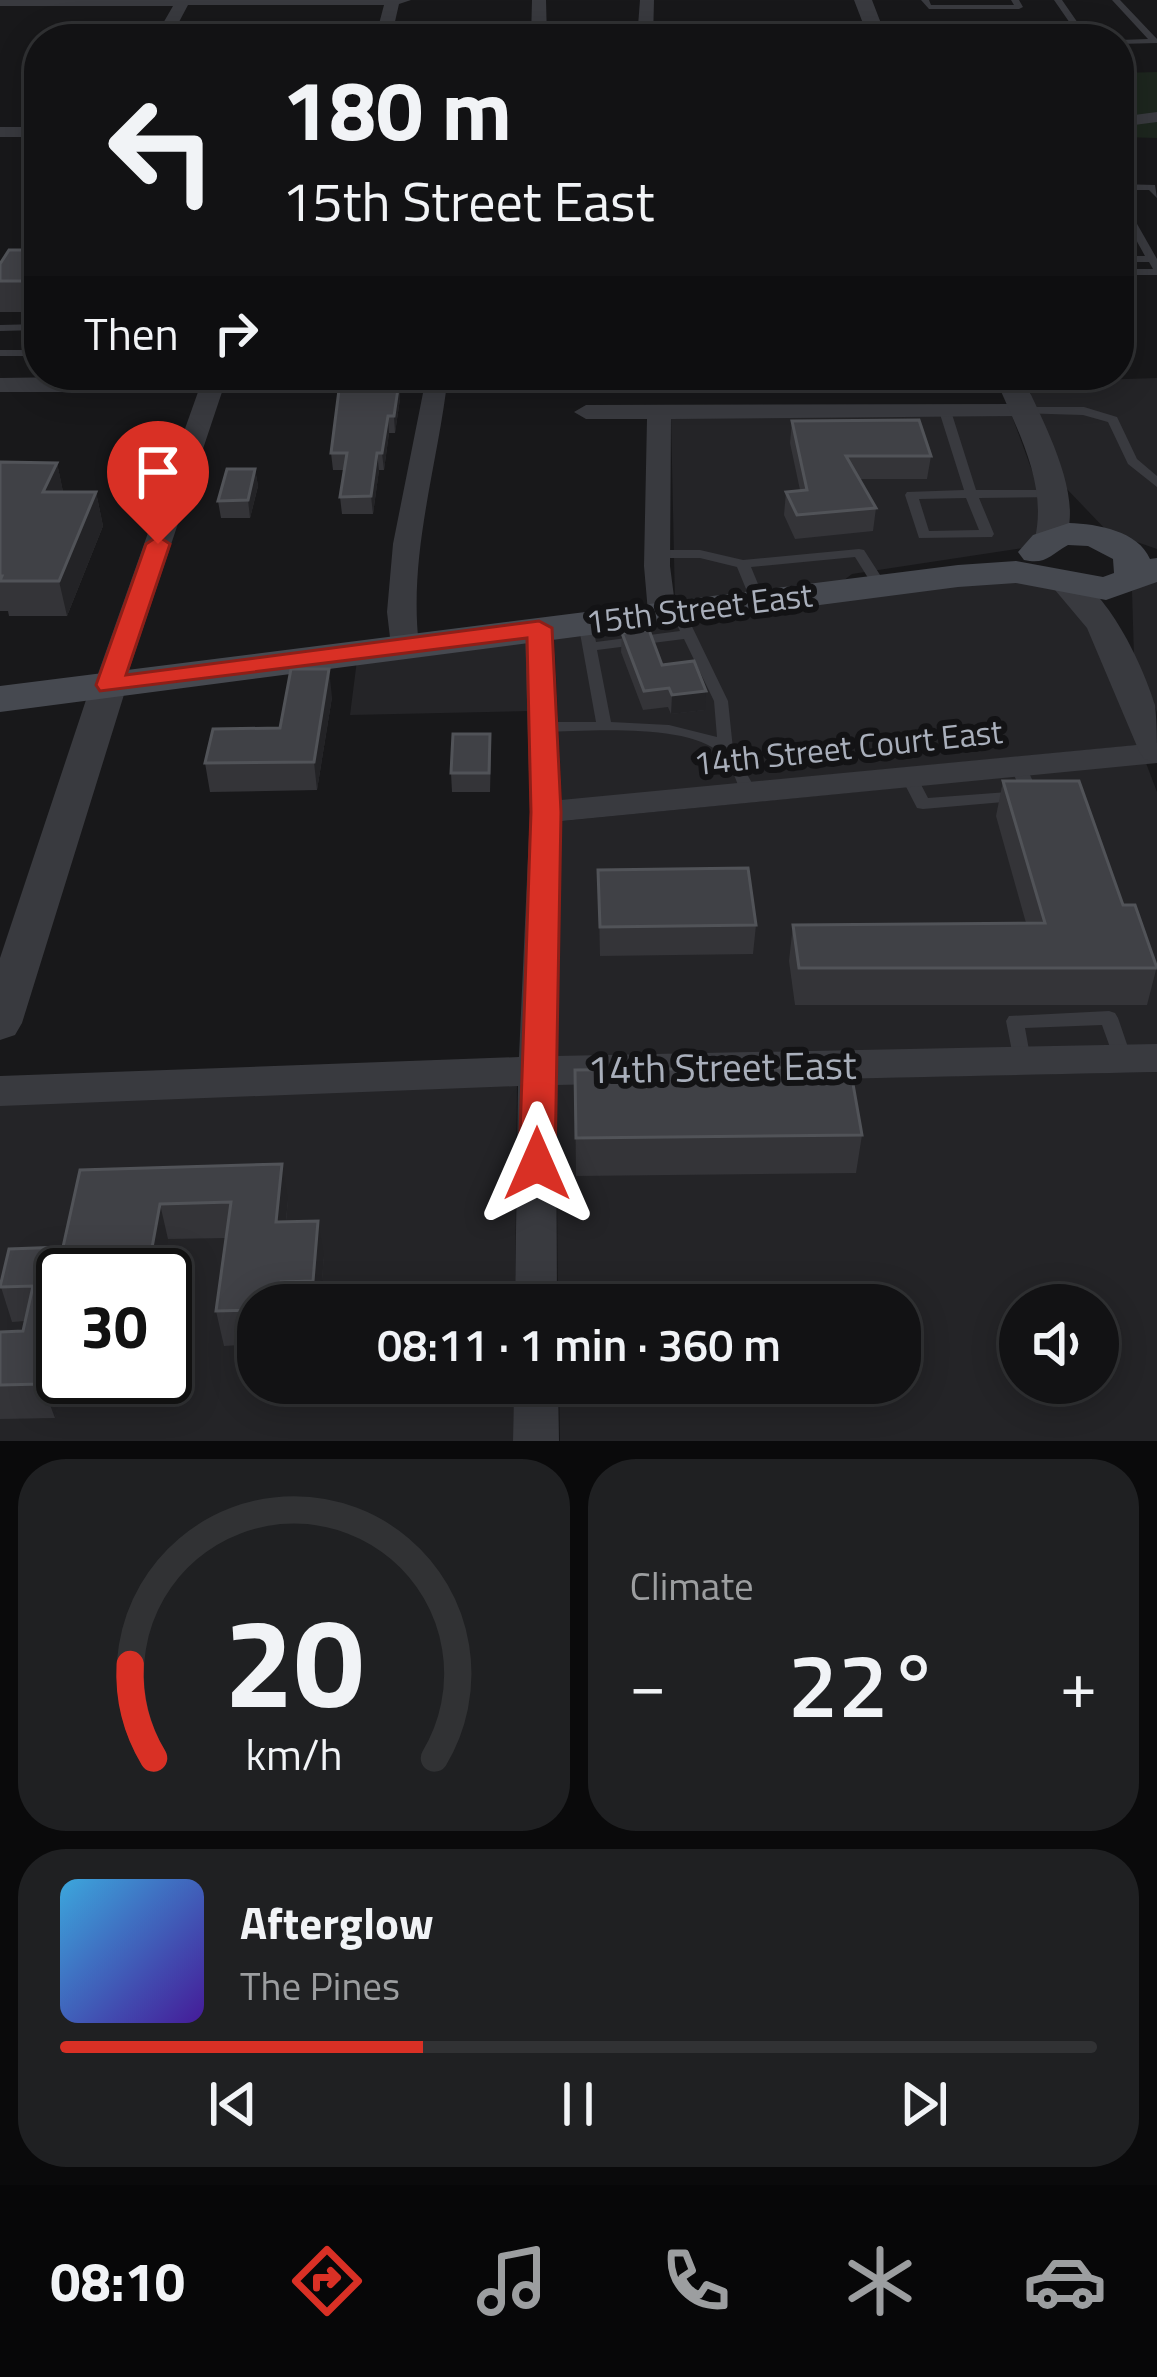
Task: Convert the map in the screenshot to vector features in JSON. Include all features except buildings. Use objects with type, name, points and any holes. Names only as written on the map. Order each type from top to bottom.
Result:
[{"type":"main road","points":[[1052,563],[1093,589],[1131,562]]},
{"type":"main road","points":[[1052,563],[1131,562]]},
{"type":"main road","name":"15th Street East","points":[[0,699],[539,628],[587,634],[862,584],[1011,572],[1052,563]]},
{"type":"street","points":[[0,2],[404,0]]},
{"type":"street","points":[[0,1023],[109,685],[212,390]]},
{"type":"street","points":[[405,646],[401,624],[405,567],[434,390]]},
{"type":"street","points":[[1014,390],[1052,490],[1057,517],[1052,563],[1091,609],[1120,656],[1157,752]]},
{"type":"street","points":[[586,412],[1022,411]]},
{"type":"street","points":[[659,412],[657,554],[676,619]]},
{"type":"street","points":[[1052,490],[1131,562],[1120,656]]},
{"type":"street","points":[[536,1284],[546,812],[539,628]]},
{"type":"street","name":"14th Street Court East","points":[[546,812],[1157,752]]},
{"type":"street","name":"14th Street East","points":[[0,1090],[537,1071],[1140,1058]]},
{"type":"street","points":[[536,1404],[536,1441]]},
{"type":"lane","points":[[925,0],[929,7],[1019,7],[1015,0]]},
{"type":"lane","points":[[1117,0],[1154,41],[1134,42]]},
{"type":"lane","points":[[1134,228],[1155,266]]},
{"type":"lane","points":[[945,411],[971,494],[987,534],[924,535],[911,495],[971,494],[1052,490]]},
{"type":"lane","points":[[1022,411],[1084,411],[1113,420],[1132,460],[1157,483]]},
{"type":"lane","points":[[657,554],[700,554],[743,564],[860,554],[862,584]]},
{"type":"lane","points":[[743,564],[758,601]]},
{"type":"lane","points":[[676,619],[721,700],[726,748],[749,793]]},
{"type":"lane","points":[[587,634],[604,727]]},
{"type":"lane","points":[[545,727],[650,728],[705,738],[726,748]]},
{"type":"shaded area","points":[[1157,72],[1157,138],[1134,137],[1134,73]]},
{"type":"shaded area","points":[[1157,378],[1157,549],[1108,532],[1064,486],[1030,402],[1031,390],[1134,390],[1134,379]]},
{"type":"shaded area","points":[[1012,416],[1038,487],[1039,534],[1023,548],[852,574],[839,584],[675,603],[671,417]]},
{"type":"shaded area","points":[[1157,578],[1157,712],[1134,657],[1132,591]]},
{"type":"shaded area","points":[[1018,579],[1056,589],[1089,625],[1139,745],[562,801],[554,634]]},
{"type":"shaded area","points":[[526,638],[530,711],[350,715],[357,660]]},
{"type":"shaded area","points":[[1146,763],[1157,792],[1157,1045],[556,1057],[562,821]]},
{"type":"shaded area","points":[[1157,1072],[1157,1441],[560,1441],[559,1404],[921,1404],[921,1284],[558,1284],[556,1084]]},
{"type":"shaded area","points":[[517,1085],[515,1284],[237,1284],[237,1404],[514,1404],[513,1441],[0,1441],[0,1104]]},
{"type":"route","points":[[158,544],[109,685],[539,628],[546,812],[537,1164]]}]
